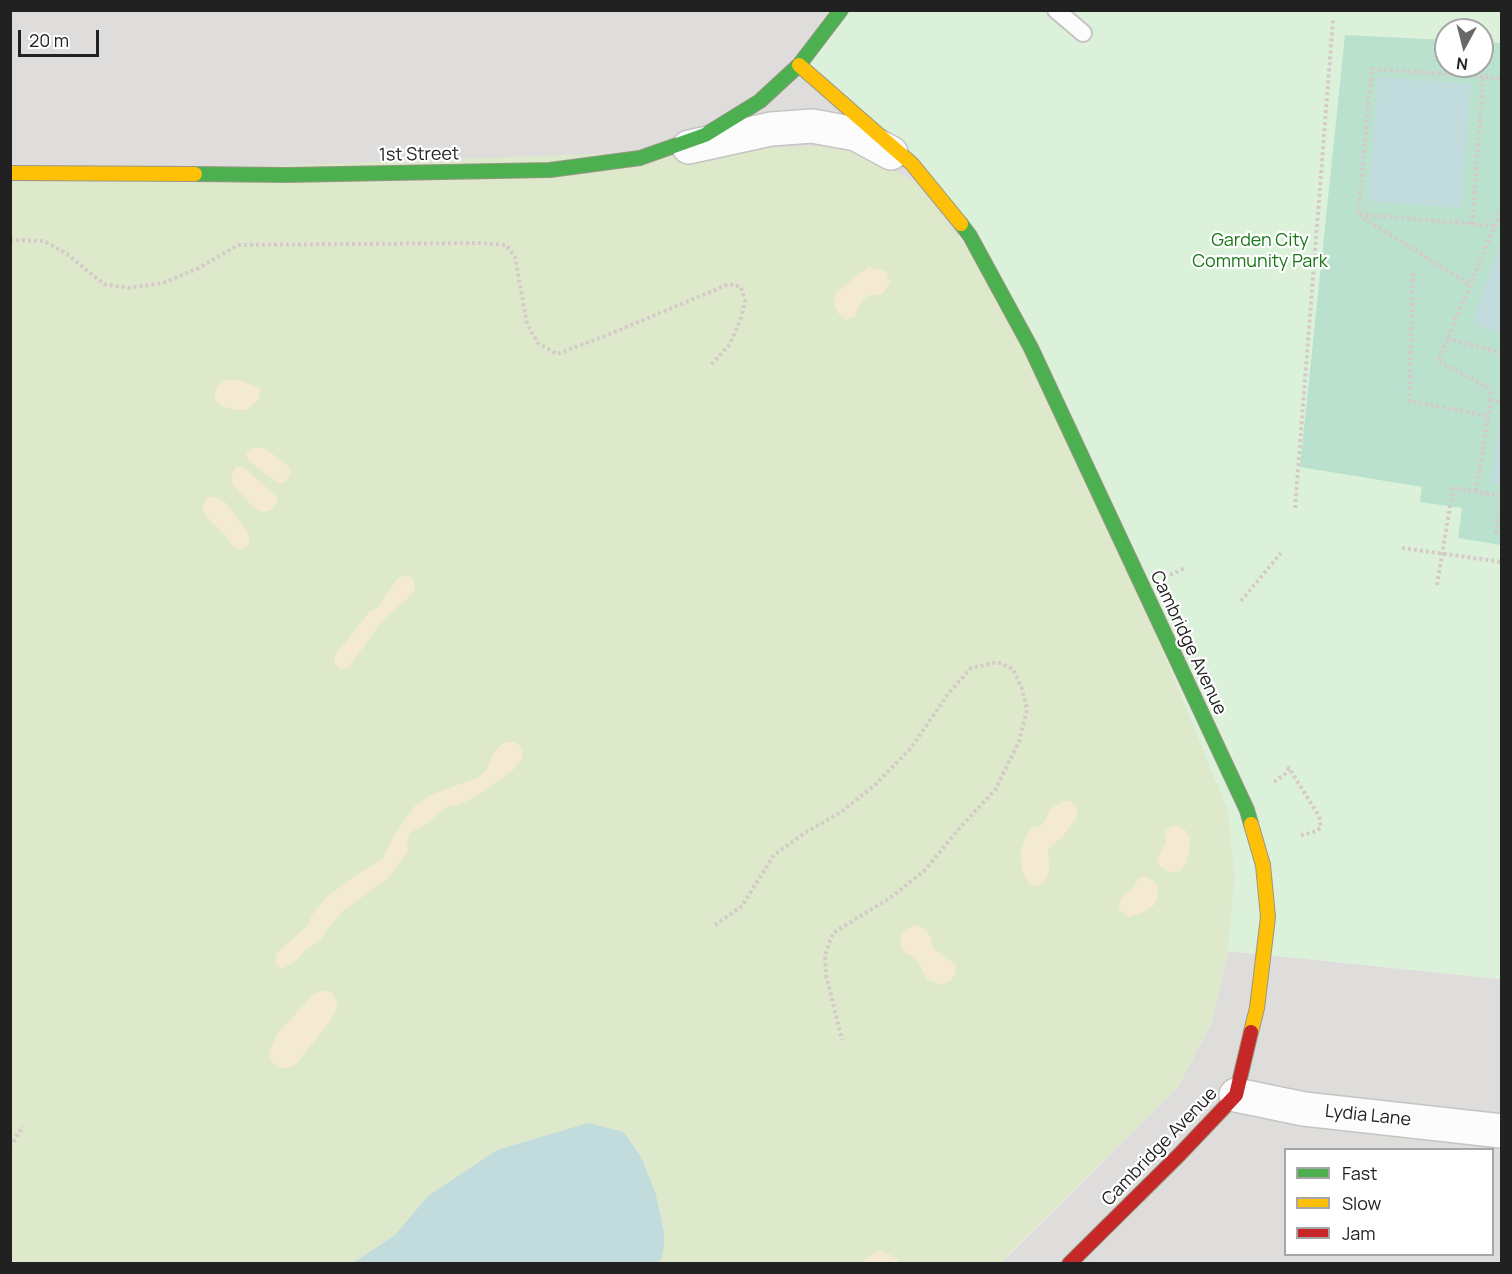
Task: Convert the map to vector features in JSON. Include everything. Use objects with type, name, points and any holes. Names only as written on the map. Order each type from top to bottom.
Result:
[{"type":"street","name":"1st Street","points":[[10,173],[286,175],[550,170],[640,158],[705,135],[760,101],[799,64],[841,10]]},
{"type":"street","name":"Cambridge Avenue","points":[[799,64],[912,164],[970,236],[1030,348],[1247,810],[1263,865],[1268,917],[1257,1008],[1236,1095],[1180,1154],[1069,1263]]},
{"type":"street","points":[[640,158],[771,129],[812,126],[856,134],[912,164]]},
{"type":"street","name":"Lydia Lane","points":[[1236,1095],[1304,1109],[1502,1131]]},
{"type":"lane","points":[[1056,10],[1083,33]]},
{"type":"path","points":[[1295,508],[1333,20]]},
{"type":"path","points":[[1358,214],[1372,69],[1434,73]]},
{"type":"path","points":[[1472,224],[1483,78]]},
{"type":"path","points":[[1476,491],[1491,401],[1487,387],[1437,361],[1502,209]]},
{"type":"path","points":[[1358,214],[1494,226]]},
{"type":"path","points":[[1358,214],[1470,285]]},
{"type":"path","points":[[10,240],[44,241],[67,254],[104,284],[129,288],[163,283],[199,268],[238,245],[477,243],[506,245],[514,257],[527,324],[538,343],[556,354],[729,284],[741,287],[745,300],[741,318],[730,344],[710,366]]},
{"type":"path","points":[[1413,273],[1409,401],[1489,416]]},
{"type":"path","points":[[1447,338],[1502,353]]},
{"type":"path","points":[[1491,401],[1502,402]]},
{"type":"path","points":[[1437,585],[1453,488],[1502,496]]},
{"type":"path","points":[[1502,501],[1496,532],[1502,533]]},
{"type":"path","points":[[1402,548],[1502,562]]},
{"type":"path","points":[[1241,601],[1281,553]]},
{"type":"path","points":[[716,925],[742,906],[774,855],[803,834],[842,812],[876,784],[911,748],[948,694],[970,668],[997,662],[1013,669],[1023,689],[1027,709],[1019,742],[994,790],[925,870],[890,898],[833,933],[825,955],[826,975],[843,1040]]},
{"type":"path","points":[[1274,782],[1285,774],[1288,768],[1319,816],[1321,827],[1317,831],[1299,836]]},
{"type":"path","points":[[10,1147],[23,1126]]},
{"type":"shaded area","points":[[10,11],[843,11],[970,236],[11,175]]},
{"type":"shaded area","points":[[1228,951],[1501,979],[1501,1263],[1000,1264],[1177,1088],[1212,1023]]},
{"type":"green space","name":"Garden City Community Park","points":[[843,11],[1501,11],[1501,979],[1228,951],[1235,876],[1228,810],[1032,330],[970,236],[801,64]]},
{"type":"green space","points":[[1345,35],[1434,39],[1434,78],[1494,78],[1494,43],[1501,43],[1501,545],[1458,538],[1462,508],[1420,502],[1422,487],[1300,467]]},
{"type":"green space","points":[[843,145],[915,181],[1032,330],[1228,810],[1235,876],[1228,951],[1212,1023],[1177,1088],[1000,1263],[11,1263],[10,175]]},
{"type":"sand","points":[[868,267],[886,271],[890,282],[883,294],[870,295],[861,302],[854,317],[846,320],[837,312],[834,303],[835,294]]},
{"type":"sand","points":[[226,380],[239,380],[261,389],[258,400],[246,410],[223,407],[215,400],[215,392]]},
{"type":"sand","points":[[253,448],[264,448],[290,468],[290,476],[286,481],[280,484],[248,460],[246,453]]},
{"type":"sand","points":[[242,466],[276,496],[277,502],[271,510],[262,512],[254,508],[231,483],[236,467]]},
{"type":"sand","points":[[207,497],[216,497],[226,503],[247,531],[250,538],[248,546],[242,549],[235,548],[207,518],[202,508]]},
{"type":"sand","points":[[406,575],[413,579],[415,591],[379,625],[349,667],[340,669],[334,664],[335,655],[371,610],[377,608],[398,578]]},
{"type":"sand","points":[[504,742],[515,742],[522,748],[522,759],[514,769],[485,791],[461,804],[447,807],[424,826],[409,833],[407,843],[409,851],[388,878],[344,910],[321,939],[298,959],[282,969],[275,963],[277,953],[307,926],[314,912],[327,897],[356,875],[382,860],[394,835],[415,806],[431,795],[479,777],[488,768],[493,753]]},
{"type":"sand","points":[[1062,801],[1071,801],[1077,808],[1077,817],[1064,835],[1048,850],[1049,872],[1045,881],[1038,887],[1029,884],[1022,871],[1021,851],[1025,838],[1032,828],[1038,827],[1046,820],[1050,810]]},
{"type":"sand","points":[[1176,825],[1185,830],[1190,838],[1190,849],[1186,863],[1180,871],[1168,872],[1159,865],[1157,858],[1166,842],[1165,830]]},
{"type":"sand","points":[[1145,876],[1158,887],[1158,897],[1154,905],[1142,913],[1128,917],[1118,908],[1121,899],[1134,887],[1138,879]]},
{"type":"sand","points":[[916,925],[926,930],[933,948],[956,965],[951,980],[942,985],[927,979],[915,958],[900,946],[901,936],[906,929]]},
{"type":"sand","points":[[324,990],[333,994],[338,1005],[331,1020],[298,1062],[289,1068],[279,1068],[271,1062],[269,1053],[277,1034],[314,994]]},
{"type":"sand","points":[[880,1250],[898,1259],[898,1263],[864,1263],[865,1259]]},
{"type":"water","points":[[1378,77],[1471,84],[1461,208],[1368,201]]},
{"type":"water","points":[[1501,243],[1501,333],[1481,327],[1476,324],[1474,317]]},
{"type":"water","points":[[1502,415],[1501,485],[1491,483]]},
{"type":"water","points":[[588,1123],[624,1132],[642,1159],[656,1195],[664,1232],[661,1260],[654,1264],[353,1263],[395,1235],[428,1196],[497,1150]]},
{"type":"traffic: fast","points":[[195,174],[286,175],[550,170],[640,158],[705,135],[760,101],[799,65],[841,10]]},
{"type":"traffic: fast","points":[[961,224],[970,236],[1031,348],[1247,810],[1251,824]]},
{"type":"traffic: slow","points":[[799,65],[912,164],[961,224]]},
{"type":"traffic: slow","points":[[10,173],[195,174]]},
{"type":"traffic: slow","points":[[1251,824],[1263,865],[1268,917],[1257,1008],[1251,1032]]},
{"type":"traffic: jam","points":[[1069,1264],[1236,1095],[1251,1032]]}]
